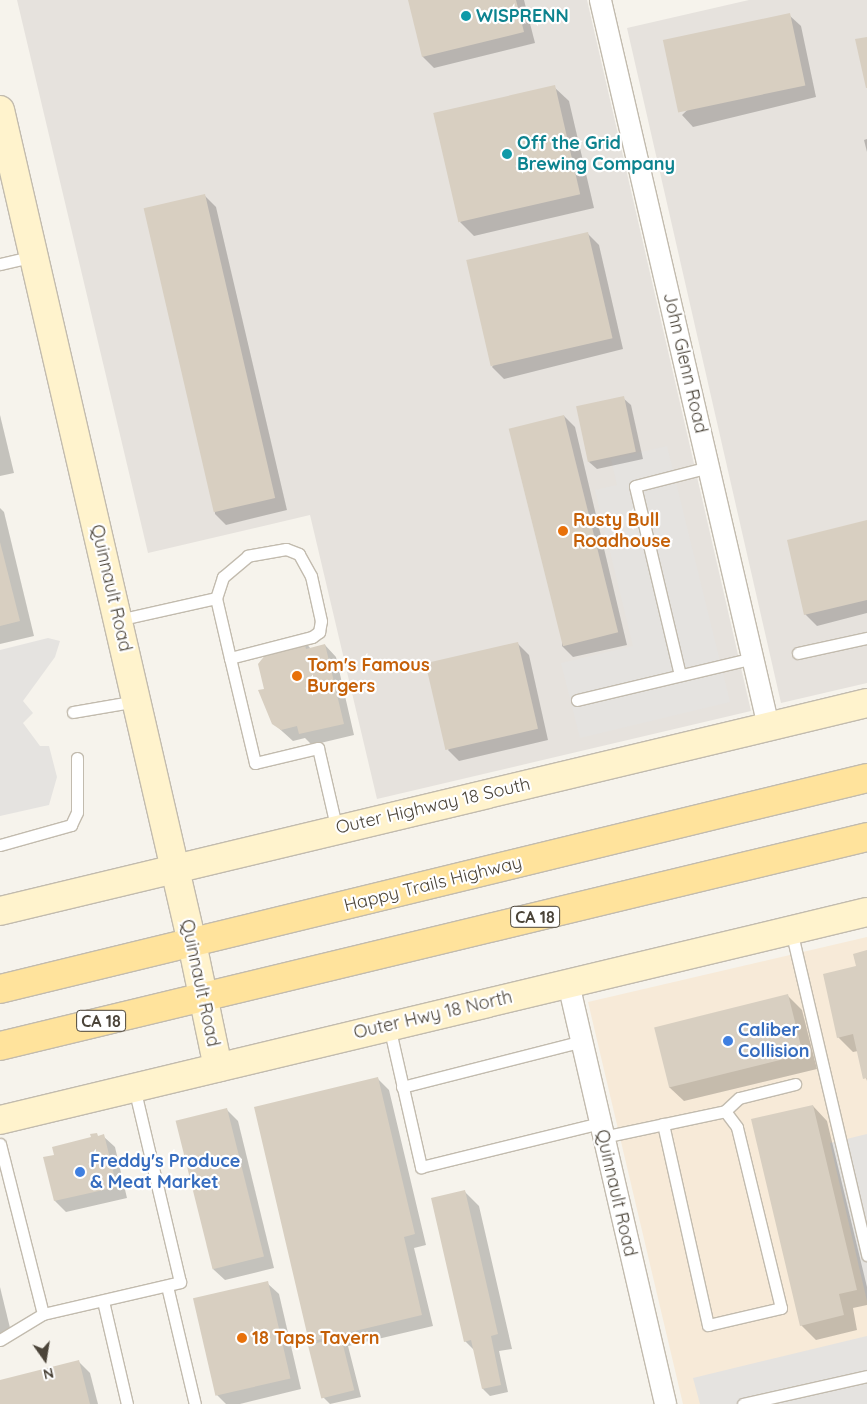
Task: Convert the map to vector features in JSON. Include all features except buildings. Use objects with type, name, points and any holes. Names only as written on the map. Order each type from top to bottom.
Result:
[{"type":"main road","name":"Happy Trails Highway","points":[[0,989],[867,778]]},
{"type":"main road","name":"CA 18","points":[[0,1046],[867,837]]},
{"type":"street","name":"John Glenn Road","points":[[600,0],[768,726]]},
{"type":"street","name":"Quinnault Road","points":[[0,110],[137,701],[218,1067]]},
{"type":"street","name":"Outer Highway 18 South","points":[[0,911],[867,703]]},
{"type":"street","name":"Outer Hwy 18 North","points":[[0,1120],[867,912]]},
{"type":"street","name":"Quinnault Road","points":[[568,983],[665,1404]]},
{"type":"lane","points":[[0,264],[34,256]]},
{"type":"lane","points":[[680,676],[635,486],[709,467]]},
{"type":"lane","points":[[230,658],[312,637],[319,632],[321,621],[311,576],[299,554],[286,549],[257,554],[240,561],[223,577],[216,598],[230,658],[255,763],[318,748],[337,830]]},
{"type":"lane","points":[[118,620],[216,598]]},
{"type":"lane","points":[[798,653],[867,638]]},
{"type":"lane","points":[[577,700],[753,658]]},
{"type":"lane","points":[[73,712],[137,701]]},
{"type":"lane","points":[[0,845],[71,825],[77,812],[77,758]]},
{"type":"lane","points":[[791,930],[867,1255]]},
{"type":"lane","points":[[389,1026],[420,1167],[602,1130],[663,1124],[724,1111],[739,1098],[795,1084]]},
{"type":"lane","points":[[402,1087],[582,1041]]},
{"type":"lane","points":[[0,1340],[43,1314],[180,1282],[134,1087]]},
{"type":"lane","points":[[663,1124],[708,1325],[781,1308],[737,1127],[724,1111]]},
{"type":"lane","points":[[0,1144],[43,1314]]},
{"type":"lane","points":[[167,1286],[195,1404]]},
{"type":"lane","points":[[103,1301],[127,1404]]},
{"type":"lane","points":[[743,1404],[867,1376]]},
{"type":"shaded area","points":[[17,0],[587,0],[751,711],[377,799],[310,515],[148,553]]},
{"type":"shaded area","points":[[749,0],[867,0],[867,683],[781,703],[627,28]]},
{"type":"shaded area","points":[[667,446],[730,702],[580,738],[561,663],[633,646],[595,490],[617,485],[611,459]]},
{"type":"shaded area","points":[[48,638],[60,641],[55,657],[23,701],[33,713],[23,723],[40,746],[49,746],[57,777],[49,805],[0,816],[0,650]]},
{"type":"shaded area","points":[[867,937],[867,1404],[683,1404],[588,1002]]},
{"type":"shaded area","points":[[867,1134],[867,1301],[830,1143]]},
{"type":"shaded area","points":[[867,1336],[867,1404],[700,1404],[693,1378]]},
{"type":"place","name":"WISPRENN","points":[[466,16]]},
{"type":"place","name":"Off the Grid Brewing Company","points":[[507,154]]},
{"type":"place","name":"Rusty Bull Roadhouse","points":[[563,531]]},
{"type":"place","name":"Tom's Famous Burgers","points":[[297,676]]},
{"type":"place","name":"Caliber Collision","points":[[728,1041]]},
{"type":"place","name":"Freddy's Produce & Meat Market","points":[[80,1172]]},
{"type":"place","name":"18 Taps Tavern","points":[[242,1338]]}]
